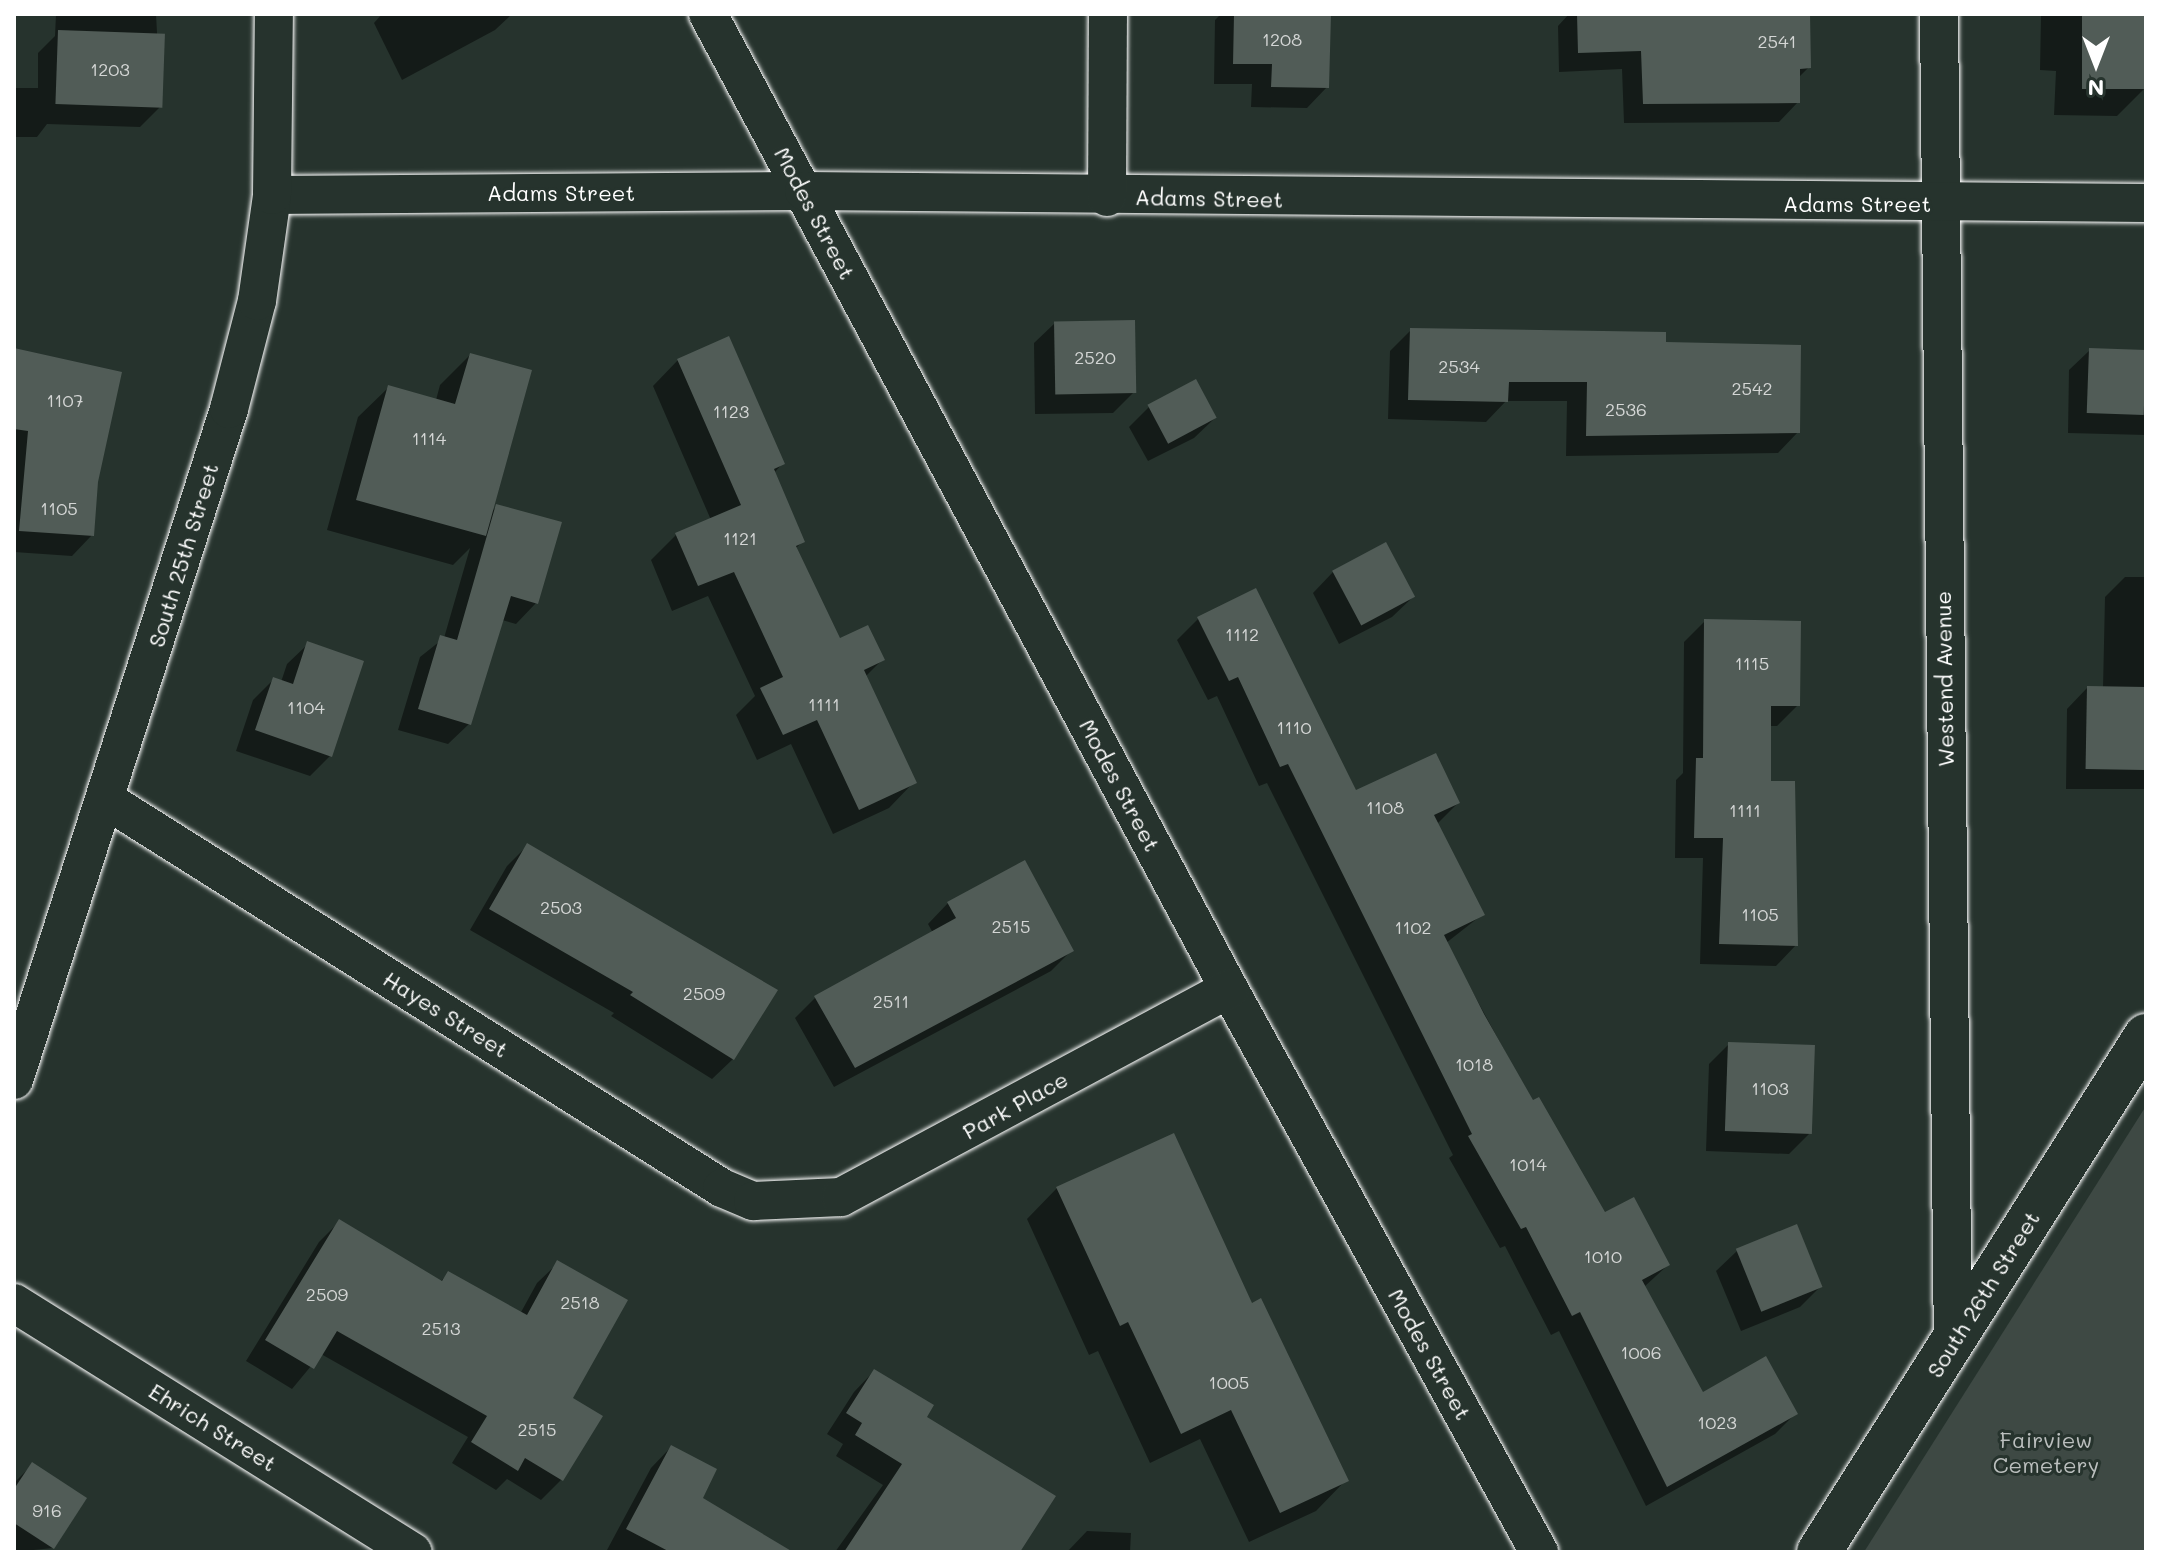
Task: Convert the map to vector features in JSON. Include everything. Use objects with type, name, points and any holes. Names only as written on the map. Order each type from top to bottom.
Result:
[{"type":"street","name":"South 25th Street","points":[[14,1080],[229,409],[257,301],[272,195],[274,14]]},
{"type":"street","name":"Modes Street","points":[[708,14],[1229,989],[1539,1552]]},
{"type":"street","points":[[1107,197],[1108,14]]},
{"type":"street","name":"Westend Avenue","points":[[1939,14],[1938,205],[1953,1343]]},
{"type":"street","name":"Adams Street","points":[[272,195],[804,191],[1938,205],[2146,203]]},
{"type":"street","name":"Hayes Street","points":[[106,800],[722,1188],[753,1201],[794,1201]]},
{"type":"street","name":"Park Place","points":[[794,1201],[841,1197],[1229,989]]},
{"type":"street","name":"South 26th Street","points":[[1819,1552],[2146,1036]]},
{"type":"street","name":"Ehrich Street","points":[[14,1303],[413,1552]]},
{"type":"green space","name":"Fairview Cemetery","points":[[2146,1106],[2146,1552],[1864,1552]]},
{"type":"building","points":[[1234,14],[1331,14],[1329,88],[1271,87],[1272,64],[1233,64]]},
{"type":"building","points":[[1577,14],[1810,14],[1811,68],[1800,69],[1800,103],[1643,104],[1641,51],[1578,53]]},
{"type":"building","points":[[2082,14],[2146,14],[2146,89],[2082,89]]},
{"type":"building","points":[[58,30],[165,34],[162,108],[55,104]]},
{"type":"building","points":[[1135,320],[1136,393],[1055,394],[1054,321]]},
{"type":"building","points":[[1410,328],[1666,332],[1666,342],[1801,345],[1800,433],[1586,436],[1587,382],[1509,382],[1508,402],[1408,400]]},
{"type":"building","points":[[729,336],[785,464],[774,469],[805,542],[796,546],[840,638],[868,625],[885,660],[864,670],[917,783],[859,810],[817,720],[783,735],[760,688],[783,677],[734,572],[698,586],[675,533],[741,505],[677,359]]},
{"type":"building","points":[[14,348],[122,372],[98,482],[94,536],[19,531],[28,431],[14,429]]},
{"type":"building","points":[[2089,348],[2146,350],[2144,415],[2087,413]]},
{"type":"building","points":[[470,353],[532,370],[486,536],[356,500],[388,385],[455,404]]},
{"type":"building","points":[[1196,379],[1217,418],[1168,444],[1147,405]]},
{"type":"building","points":[[496,504],[562,522],[538,604],[511,596],[471,725],[418,709],[440,635],[457,640]]},
{"type":"building","points":[[1386,542],[1415,597],[1361,625],[1332,571]]},
{"type":"building","points":[[1256,588],[1356,790],[1436,753],[1460,803],[1434,815],[1485,915],[1444,935],[1533,1100],[1539,1097],[1605,1212],[1634,1197],[1670,1265],[1642,1280],[1703,1392],[1766,1356],[1798,1414],[1667,1487],[1580,1312],[1572,1316],[1526,1227],[1521,1229],[1468,1136],[1472,1134],[1288,764],[1280,767],[1238,677],[1229,681],[1197,617]]},
{"type":"building","points":[[1704,619],[1801,621],[1800,706],[1771,706],[1771,781],[1795,781],[1798,946],[1719,944],[1723,838],[1694,838],[1696,758],[1703,758]]},
{"type":"building","points":[[307,641],[364,661],[332,757],[255,730],[273,677],[293,684]]},
{"type":"building","points":[[2087,686],[2146,687],[2145,770],[2086,769]]},
{"type":"building","points":[[527,843],[778,990],[734,1060],[630,995],[633,992],[489,909]]},
{"type":"building","points":[[1025,860],[1074,951],[855,1068],[814,996],[956,918],[947,902]]},
{"type":"building","points":[[1728,1042],[1815,1045],[1812,1134],[1725,1131]]},
{"type":"building","points":[[1174,1133],[1252,1303],[1261,1298],[1349,1481],[1280,1513],[1231,1410],[1181,1434],[1128,1322],[1120,1326],[1056,1187]]},
{"type":"building","points":[[339,1219],[442,1281],[448,1271],[527,1315],[557,1260],[628,1300],[573,1398],[603,1416],[563,1481],[525,1458],[518,1471],[471,1442],[487,1416],[337,1331],[314,1369],[265,1340]]},
{"type":"building","points":[[1797,1224],[1822,1287],[1761,1312],[1736,1249]]},
{"type":"building","points":[[874,1369],[934,1405],[927,1417],[1056,1496],[1020,1552],[844,1552],[902,1464],[855,1435],[862,1423],[846,1413]]},
{"type":"building","points":[[671,1445],[717,1469],[703,1498],[793,1552],[670,1552],[626,1529]]},
{"type":"building","points":[[32,1462],[87,1498],[54,1549],[14,1523],[14,1489]]}]
